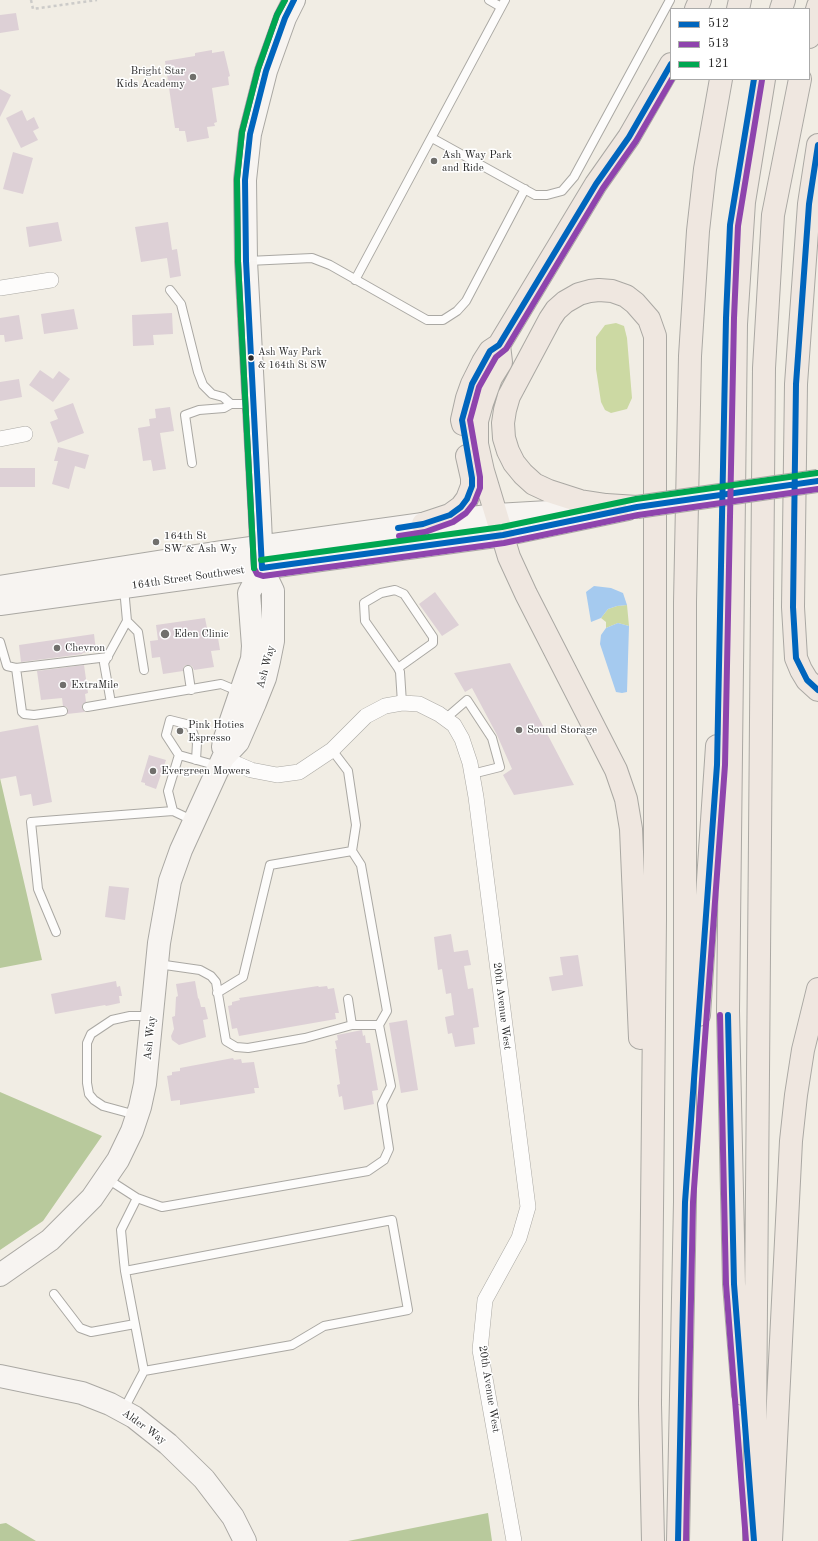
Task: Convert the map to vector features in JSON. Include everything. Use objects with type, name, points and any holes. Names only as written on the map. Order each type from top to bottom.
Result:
[{"type":"highway","points":[[810,34],[818,6]]},
{"type":"highway","points":[[423,524],[450,515],[462,507],[467,499],[472,486],[472,478],[462,420],[472,384],[490,351],[499,345],[596,184],[629,137],[670,66]]},
{"type":"highway","points":[[678,1541],[685,1202],[686,602],[690,356],[698,231],[705,169],[721,80]]},
{"type":"highway","points":[[685,1202],[716,765],[726,326],[730,225],[754,80]]},
{"type":"highway","points":[[760,1538],[734,1284],[728,1011],[736,324],[744,202],[764,80]]},
{"type":"highway","points":[[760,1538],[764,368],[773,215],[800,80]]},
{"type":"highway","points":[[818,145],[809,204],[796,384],[792,607],[796,658],[800,670],[807,680],[818,690]]},
{"type":"highway","points":[[637,507],[606,505],[580,501],[549,492],[534,484],[523,474],[514,463],[504,438],[503,423],[509,396],[550,319],[556,310],[565,302],[579,294],[590,291],[612,291],[626,296],[635,302],[649,319],[655,336],[655,920],[650,1305],[650,1404],[653,1541]]},
{"type":"highway","points":[[499,345],[501,362],[491,378],[482,403],[478,421],[477,444],[496,515],[509,557],[526,594],[616,770],[626,799],[631,828],[650,1305]]},
{"type":"highway","points":[[760,1538],[791,1142],[803,1050],[818,990]]},
{"type":"street","name":"Ash Way","points":[[220,762],[238,742],[265,678],[274,641],[273,591],[262,568],[246,261],[245,180],[250,134],[266,71],[285,18],[294,0]]},
{"type":"street","points":[[0,288],[51,280]]},
{"type":"street","points":[[0,439],[25,434]]},
{"type":"street","name":"164th Street Southwest","points":[[0,604],[503,535],[637,507],[818,481]]},
{"type":"street","name":"164th Street Southwest","points":[[0,587],[423,524],[496,515],[637,507]]},
{"type":"street","name":"Ash Way","points":[[0,1275],[50,1240],[92,1198],[118,1160],[132,1131],[145,1084],[157,964],[170,881],[181,850],[220,762],[224,741],[252,659],[253,646],[249,593],[262,568]]},
{"type":"street","name":"20th Avenue West","points":[[220,762],[277,775],[299,772],[332,750],[366,716],[385,706],[402,703],[419,704],[439,714],[454,725],[462,739],[472,774],[528,1207],[518,1238],[485,1300],[480,1350],[514,1541]]},
{"type":"street","name":"Alder Way","points":[[0,1376],[82,1393],[110,1404],[134,1417],[168,1444],[204,1478],[233,1517],[245,1541]]},
{"type":"lane","points":[[355,280],[503,3],[489,0]]},
{"type":"lane","points":[[432,138],[535,195],[547,196],[562,190],[574,177],[670,0]]},
{"type":"lane","points":[[246,261],[312,258],[330,265],[427,320],[443,320],[457,311],[466,301],[525,189]]},
{"type":"lane","points":[[170,290],[181,304],[198,372],[203,385],[212,394],[223,397],[231,404]]},
{"type":"lane","points":[[192,463],[186,415],[199,410],[224,408],[231,404],[254,404]]},
{"type":"lane","points":[[111,703],[104,663],[127,621],[124,587]]},
{"type":"lane","points":[[398,668],[432,643],[433,637],[404,594],[395,590],[381,594],[364,603],[365,621],[395,662],[398,668],[400,672],[402,703]]},
{"type":"lane","points":[[127,621],[138,632],[144,670]]},
{"type":"lane","points":[[0,642],[7,666],[16,668],[108,657]]},
{"type":"lane","points":[[16,668],[22,712],[24,714],[34,715],[63,711]]},
{"type":"lane","points":[[188,670],[191,690]]},
{"type":"lane","points":[[87,707],[221,684],[241,692]]},
{"type":"lane","points":[[446,719],[467,700],[492,738],[500,767],[472,774]]},
{"type":"lane","points":[[196,760],[197,743],[190,725],[170,720],[166,735],[179,755],[196,760],[220,762]]},
{"type":"lane","points":[[106,1178],[137,1198],[162,1207],[368,1171],[384,1160],[389,1149],[382,1104],[391,1086],[379,1025],[387,1012],[361,864],[352,851],[356,825],[348,771],[332,750]]},
{"type":"lane","points":[[173,811],[168,791],[179,755]]},
{"type":"lane","points":[[56,932],[38,889],[31,822],[173,811],[194,821]]},
{"type":"lane","points":[[218,993],[244,977],[270,865],[352,851]]},
{"type":"lane","points":[[157,964],[200,970],[211,976],[216,982],[226,1041],[236,1046],[248,1048],[305,1038],[352,1025],[379,1025]]},
{"type":"lane","points":[[348,999],[352,1025]]},
{"type":"lane","points":[[137,1115],[103,1106],[94,1100],[90,1094],[87,1083],[87,1043],[91,1034],[102,1025],[112,1020],[130,1016],[152,1016]]},
{"type":"lane","points":[[123,1411],[144,1371],[125,1271],[121,1230],[137,1198]]},
{"type":"lane","points":[[125,1271],[392,1220],[408,1310],[324,1326],[292,1345],[144,1371]]},
{"type":"lane","points":[[54,1294],[80,1328],[91,1332],[135,1324]]},
{"type":"path","points":[[31,0],[32,9],[97,0]]},
{"type":"green space","points":[[616,323],[624,326],[627,338],[632,398],[627,409],[611,413],[605,410],[601,402],[596,369],[596,337],[605,325]]},
{"type":"green space","points":[[627,605],[629,626],[618,623],[606,628],[606,622],[601,618],[608,609]]},
{"type":"green space","points":[[0,778],[42,960],[0,968]]},
{"type":"green space","points":[[0,1092],[102,1136],[43,1221],[0,1250]]},
{"type":"green space","points":[[488,1513],[492,1541],[348,1541]]},
{"type":"green space","points":[[6,1523],[36,1541],[0,1541],[0,1524]]},
{"type":"water","points":[[594,586],[611,588],[623,593],[627,605],[608,609],[601,618],[591,622],[586,592]]},
{"type":"water","points":[[618,623],[629,626],[627,692],[622,693],[616,692],[600,644],[601,635],[606,628]]},
{"type":"building","points":[[16,13],[19,30],[0,33],[0,15]]},
{"type":"building","points":[[212,50],[212,53],[224,51],[230,76],[228,77],[229,85],[212,88],[217,122],[214,123],[215,126],[207,127],[209,138],[187,142],[185,131],[179,131],[179,128],[175,128],[165,61],[195,56],[195,53]]},
{"type":"building","points":[[0,89],[11,95],[0,117]]},
{"type":"building","points":[[22,110],[27,121],[34,117],[39,128],[33,131],[38,140],[21,148],[6,118]]},
{"type":"building","points":[[13,152],[33,158],[23,194],[3,189]]},
{"type":"building","points":[[58,222],[62,241],[29,247],[26,227]]},
{"type":"building","points":[[168,222],[172,250],[177,249],[181,276],[170,278],[167,258],[141,262],[135,227]]},
{"type":"building","points":[[74,309],[78,329],[44,334],[41,314]]},
{"type":"building","points":[[172,313],[173,334],[153,335],[154,345],[133,346],[132,315]]},
{"type":"building","points":[[19,315],[23,339],[5,342],[4,335],[0,335],[0,318]]},
{"type":"building","points":[[40,370],[53,379],[59,371],[70,379],[53,402],[29,385]]},
{"type":"building","points":[[19,379],[22,397],[0,401],[0,382]]},
{"type":"building","points":[[73,403],[84,433],[58,443],[50,422],[58,419],[54,410]]},
{"type":"building","points":[[170,407],[174,431],[160,433],[166,469],[153,471],[151,460],[143,461],[138,428],[150,426],[149,419],[156,418],[155,409]]},
{"type":"building","points":[[58,447],[89,455],[85,469],[75,466],[69,489],[52,484],[58,461],[54,461]]},
{"type":"building","points":[[0,468],[35,468],[35,487],[0,487]]},
{"type":"building","points":[[435,592],[459,625],[442,636],[419,604]]},
{"type":"building","points":[[205,618],[208,633],[217,632],[220,650],[211,651],[214,667],[194,670],[192,666],[188,665],[184,666],[183,671],[163,674],[160,657],[152,658],[150,641],[158,640],[156,625]]},
{"type":"building","name":"Chevron","points":[[94,634],[96,651],[21,662],[19,645]]},
{"type":"building","name":"Sound Storage","points":[[510,663],[574,785],[514,795],[503,775],[512,769],[497,735],[472,688],[465,692],[454,673]]},
{"type":"building","name":"ExtraMile","points":[[84,665],[88,693],[85,694],[86,702],[82,705],[85,712],[67,714],[68,710],[67,707],[63,706],[62,698],[41,700],[37,671]]},
{"type":"building","points":[[38,725],[52,802],[33,806],[31,794],[20,796],[16,776],[0,779],[0,732]]},
{"type":"building","name":"Evergreen Mowers","points":[[149,755],[166,760],[156,789],[141,782]]},
{"type":"building","points":[[109,886],[129,888],[125,920],[105,917]]},
{"type":"building","points":[[451,934],[454,952],[468,950],[471,965],[464,966],[468,989],[473,988],[479,1027],[473,1028],[475,1044],[455,1047],[452,1033],[448,1034],[445,1017],[454,1015],[451,993],[446,994],[442,969],[438,970],[434,937]]},
{"type":"building","points":[[578,955],[583,986],[552,991],[549,977],[563,975],[560,957]]},
{"type":"building","points":[[116,981],[117,987],[120,986],[122,996],[119,996],[120,1003],[55,1014],[51,994]]},
{"type":"building","points":[[195,981],[201,1007],[205,1007],[208,1019],[203,1020],[206,1037],[179,1045],[172,1040],[171,1036],[174,1029],[172,1017],[175,1016],[176,997],[178,996],[176,984]]},
{"type":"building","points":[[318,986],[327,986],[328,989],[334,988],[339,1013],[335,1013],[336,1019],[239,1036],[237,1028],[232,1029],[228,1006],[232,1005],[232,1002],[240,1000],[239,998]]},
{"type":"building","points":[[407,1020],[418,1090],[401,1093],[389,1023]]},
{"type":"building","points":[[362,1030],[363,1036],[365,1035],[366,1043],[370,1043],[378,1090],[372,1091],[374,1104],[344,1110],[342,1096],[339,1097],[337,1085],[340,1084],[335,1041],[338,1040],[337,1035]]},
{"type":"building","points":[[233,1058],[234,1060],[241,1059],[242,1063],[254,1062],[259,1088],[254,1088],[255,1093],[180,1105],[180,1100],[171,1101],[167,1076],[172,1075],[172,1072],[180,1071],[180,1068]]},
{"type":"transit line","name":"513","points":[[285,0],[277,15],[258,69],[242,132],[237,179],[238,261],[254,568],[257,574],[263,576],[504,543],[638,515],[818,489]]},
{"type":"transit line","name":"121","points":[[254,568],[238,261],[237,179],[242,132],[258,69],[277,15],[285,0]]},
{"type":"transit line","name":"512","points":[[294,0],[285,18],[266,71],[250,134],[245,180],[246,261],[262,568],[503,535],[637,507],[818,481]]},
{"type":"transit line","name":"512","points":[[398,528],[423,524],[450,515],[461,507],[467,499],[472,486],[472,478],[462,420],[472,384],[490,351],[499,345],[596,184],[629,137],[670,66]]},
{"type":"transit line","name":"513","points":[[399,536],[425,532],[453,522],[466,513],[474,503],[480,488],[480,477],[470,420],[479,387],[496,357],[506,349],[603,188],[636,141],[671,80]]},
{"type":"transit line","name":"512","points":[[678,1541],[685,1202],[717,765],[726,318],[730,225],[754,80]]},
{"type":"transit line","name":"513","points":[[686,1541],[693,1202],[725,765],[734,318],[738,226],[762,80]]},
{"type":"transit line","name":"512","points":[[818,145],[809,204],[796,384],[793,607],[796,658],[807,680],[818,690]]},
{"type":"transit line","name":"121","points":[[261,560],[502,527],[636,499],[817,473]]},
{"type":"transit line","name":"513","points":[[720,1015],[726,1284],[746,1541]]},
{"type":"transit line","name":"512","points":[[728,1015],[734,1284],[754,1541]]},
{"type":"place","name":"Bright Star Kids Academy","points":[[193,77]]},
{"type":"place","name":"Ash Way Park and Ride","points":[[434,161]]},
{"type":"place","name":"Ash Way Park & 164th St SW","points":[[251,358]]},
{"type":"place","name":"164th St SW & Ash Wy","points":[[156,542]]},
{"type":"place","name":"Eden Clinic","points":[[165,634]]},
{"type":"place","name":"Chevron","points":[[57,648]]},
{"type":"place","name":"ExtraMile","points":[[63,685]]},
{"type":"place","name":"Sound Storage","points":[[519,730]]},
{"type":"place","name":"Pink Hoties Espresso","points":[[180,731]]},
{"type":"place","name":"Evergreen Mowers","points":[[153,771]]}]
